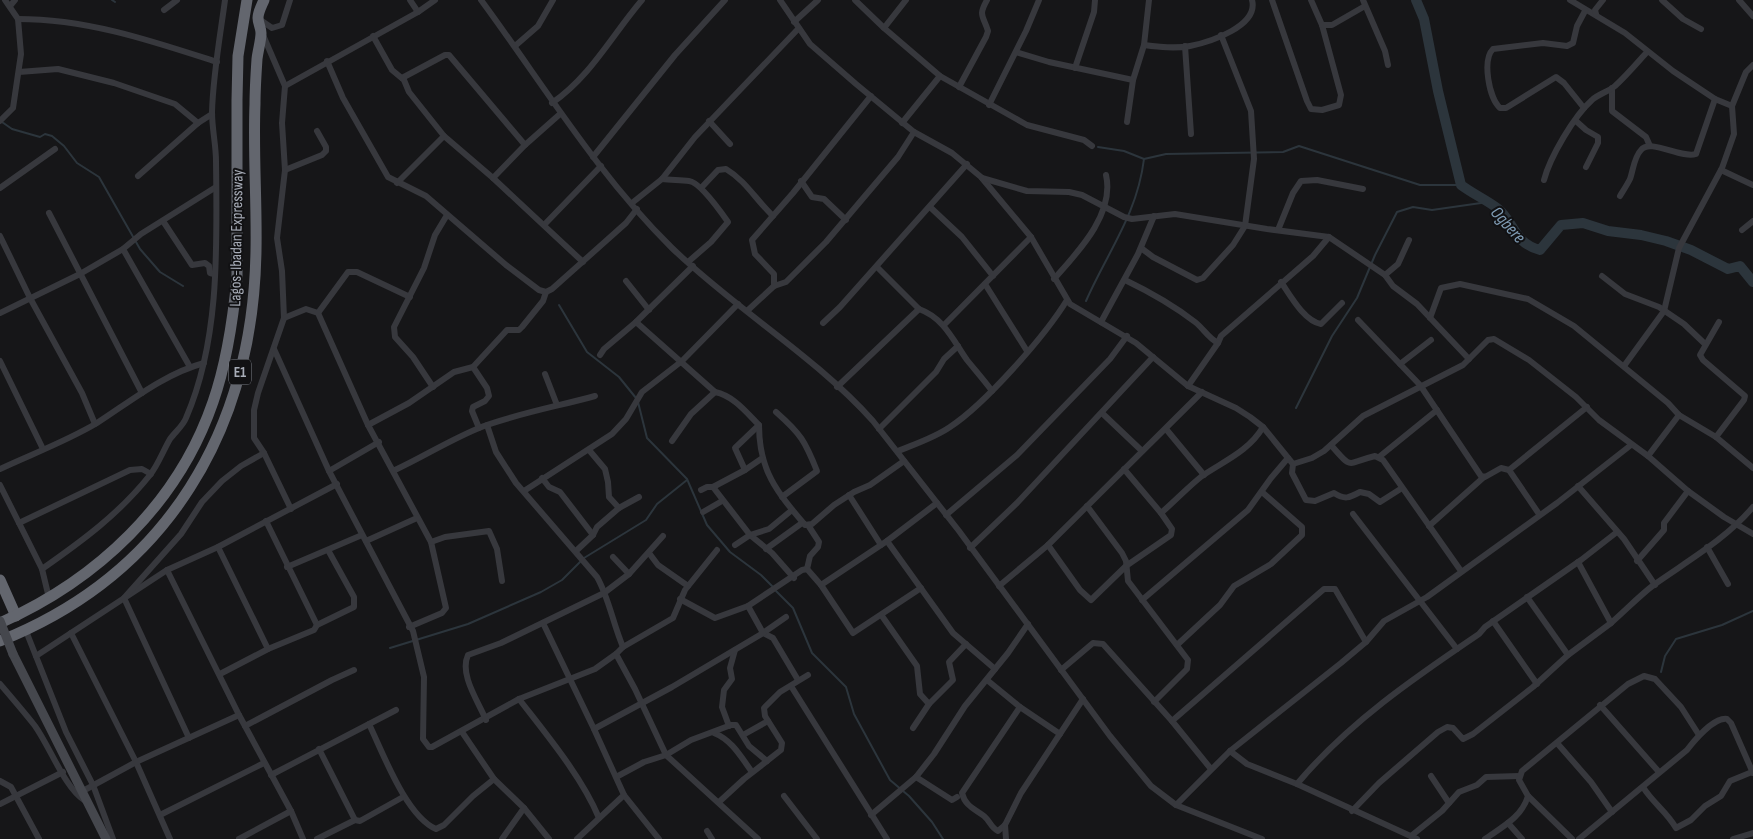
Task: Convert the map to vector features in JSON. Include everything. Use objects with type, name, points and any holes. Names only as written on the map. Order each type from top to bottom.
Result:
[{"type":"highway","name":"Lagos-Ibadan Expressway","points":[[0,622],[16,616],[50,598],[97,566],[116,549],[148,515],[184,462],[202,429],[213,402],[228,344],[237,278],[237,82],[238,56],[247,0]]},
{"type":"highway","points":[[258,18],[264,0]]},
{"type":"highway","name":"Lagos-Ibadan Expressway","points":[[0,642],[26,631],[86,596],[108,581],[132,558],[188,492],[213,447],[224,422],[233,396],[251,323],[256,251],[255,104],[261,32],[258,18]]},
{"type":"highway","points":[[0,580],[16,616]]},
{"type":"main road","points":[[0,622],[13,654],[82,796],[106,839]]},
{"type":"street","points":[[3,119],[13,108],[21,54],[18,19],[5,0]]},
{"type":"street","points":[[10,6],[15,0]]},
{"type":"street","points":[[164,10],[177,0]]},
{"type":"street","points":[[42,569],[89,536],[120,509],[151,474],[171,438],[185,420],[204,364],[209,340],[214,274],[216,187],[212,114],[225,0]]},
{"type":"street","points":[[258,18],[272,28],[282,25],[290,0]]},
{"type":"street","points":[[410,0],[418,12]]},
{"type":"street","points":[[284,86],[326,61],[418,12],[436,0]]},
{"type":"street","points":[[481,0],[515,46],[560,114],[637,209],[690,264],[861,408],[898,451],[1082,699],[1145,779],[1158,792],[1176,805],[1262,839]]},
{"type":"street","points":[[515,46],[538,26],[554,0]]},
{"type":"street","points":[[552,103],[569,90],[587,72],[642,0]]},
{"type":"street","points":[[593,156],[675,55],[725,0]]},
{"type":"street","points":[[780,0],[810,44],[902,124],[967,164],[981,178],[1042,253],[1054,279],[1067,300],[1127,336],[1188,386],[1236,408],[1262,427],[1293,464],[1292,474],[1308,500],[1315,502],[1334,493],[1343,499],[1350,498],[1360,492],[1369,494],[1380,502],[1402,488]]},
{"type":"street","points":[[794,22],[818,0]]},
{"type":"street","points":[[855,0],[884,28],[940,76],[1027,126],[1084,140],[1092,146]]},
{"type":"street","points":[[884,28],[906,0]]},
{"type":"street","points":[[960,87],[988,31],[982,21],[981,11],[987,0]]},
{"type":"street","points":[[989,105],[1016,52],[1038,0]]},
{"type":"street","points":[[1074,68],[1092,20],[1095,0]]},
{"type":"street","points":[[1127,122],[1133,80],[1144,44],[1149,0]]},
{"type":"street","points":[[1144,44],[1185,46],[1221,35],[1246,22],[1254,7],[1252,0]]},
{"type":"street","points":[[1272,0],[1311,109],[1322,110],[1340,104],[1337,74],[1324,27],[1311,0]]},
{"type":"street","points":[[1570,0],[1585,11],[1596,14]]},
{"type":"street","points":[[1603,0],[1595,10],[1598,19],[1625,33],[1647,52],[1715,99],[1732,106]]},
{"type":"street","points":[[1662,0],[1682,19],[1701,29]]},
{"type":"street","points":[[1739,0],[1753,16]]},
{"type":"street","points":[[1324,27],[1344,20],[1364,3],[1385,50],[1388,65]]},
{"type":"street","points":[[1584,108],[1564,83],[1556,77],[1506,108],[1500,108],[1493,96],[1487,72],[1487,58],[1493,50],[1507,47],[1543,43],[1567,46],[1573,43],[1577,26],[1585,11]]},
{"type":"street","points":[[18,19],[53,19],[122,32],[217,62]]},
{"type":"street","points":[[632,203],[662,179],[709,122],[798,29]]},
{"type":"street","points":[[261,32],[277,64],[284,86],[282,122],[286,170],[277,238],[282,271],[284,318],[258,393],[254,410],[254,438],[264,453],[291,509]]},
{"type":"street","points":[[1141,248],[1152,257],[1197,280],[1202,278],[1233,245],[1245,226],[1255,151],[1251,111],[1221,35]]},
{"type":"street","points":[[373,36],[392,70],[402,78],[410,92],[444,136],[493,178],[582,262]]},
{"type":"street","points":[[1185,46],[1191,134]]},
{"type":"street","points":[[1016,52],[1074,68],[1133,80]]},
{"type":"street","points":[[1544,180],[1553,156],[1584,108],[1592,99],[1612,88],[1647,52]]},
{"type":"street","points":[[402,78],[448,55],[525,145]]},
{"type":"street","points":[[326,61],[376,160],[388,177],[426,196],[506,265],[539,290],[546,292],[552,289],[634,215],[637,209]]},
{"type":"street","points":[[1624,366],[1664,311],[1679,248],[1721,170],[1734,134],[1732,106],[1746,72],[1753,65]]},
{"type":"street","points":[[19,72],[58,70],[114,83],[175,104],[198,123]]},
{"type":"street","points":[[902,124],[940,76]]},
{"type":"street","points":[[1612,88],[1612,111],[1646,137],[1650,146]]},
{"type":"street","points":[[774,286],[774,274],[755,254],[752,240],[871,96]]},
{"type":"street","points":[[1620,196],[1629,180],[1641,150],[1650,146],[1683,156],[1696,154],[1715,99]]},
{"type":"street","points":[[138,176],[198,123],[212,114]]},
{"type":"street","points":[[493,178],[525,145],[560,114]]},
{"type":"street","points":[[1576,121],[1598,137],[1598,143],[1586,167]]},
{"type":"street","points":[[709,122],[730,144]]},
{"type":"street","points":[[286,170],[322,155],[326,151],[317,131]]},
{"type":"street","points":[[747,311],[774,286],[786,282],[846,220],[898,157],[914,132]]},
{"type":"street","points":[[398,183],[424,154],[444,136]]},
{"type":"street","points":[[0,188],[55,148]]},
{"type":"street","points":[[823,324],[877,267],[967,164]]},
{"type":"street","points":[[544,225],[601,166]]},
{"type":"street","points":[[702,188],[718,170],[726,169],[740,177],[759,204],[773,216]]},
{"type":"street","points":[[1721,170],[1753,184]]},
{"type":"street","points":[[1054,279],[1091,232],[1105,207],[1106,175]]},
{"type":"street","points":[[981,178],[1027,191],[1069,192],[1082,195],[1132,219],[1175,214],[1245,226],[1329,237],[1385,275],[1393,286],[1417,304],[1469,359]]},
{"type":"street","points":[[600,355],[604,349],[649,310],[728,222],[710,201],[702,188],[690,181],[662,179]]},
{"type":"street","points":[[1278,230],[1293,194],[1301,181],[1317,180],[1363,189]]},
{"type":"street","points":[[801,182],[812,197],[824,198],[846,220]]},
{"type":"street","points":[[0,312],[80,274],[123,249],[141,234],[216,187]]},
{"type":"street","points":[[930,207],[962,237],[994,276]]},
{"type":"street","points":[[49,213],[142,393]]},
{"type":"street","points":[[433,387],[413,357],[395,337],[397,320],[424,268],[434,235],[447,214]]},
{"type":"street","points":[[1101,322],[1141,248],[1154,216]]},
{"type":"street","points":[[163,221],[192,265],[204,263],[209,266],[210,273],[214,274]]},
{"type":"street","points":[[1742,230],[1753,221]]},
{"type":"street","points":[[0,236],[30,298],[82,393],[96,424]]},
{"type":"street","points":[[1188,386],[1221,336],[1313,256],[1329,237]]},
{"type":"street","points":[[944,325],[1031,238]]},
{"type":"street","points":[[1385,275],[1398,264],[1409,240]]},
{"type":"street","points":[[123,249],[190,367]]},
{"type":"street","points":[[877,267],[920,309],[928,312],[944,325],[992,391]]},
{"type":"street","points":[[318,313],[348,272],[357,272],[410,297]]},
{"type":"street","points":[[1602,276],[1625,294],[1659,307],[1684,324],[1706,344]]},
{"type":"street","points":[[1125,280],[1154,294],[1201,326],[1212,340],[1218,343]]},
{"type":"street","points":[[626,281],[649,310]]},
{"type":"street","points":[[1281,282],[1298,306],[1316,323],[1321,324],[1325,321],[1342,303]]},
{"type":"street","points":[[985,284],[1027,351]]},
{"type":"street","points":[[1430,318],[1441,288],[1446,285],[1460,284],[1528,299],[1558,315],[1624,366],[1668,403],[1679,415],[1716,437],[1753,468]]},
{"type":"street","points":[[368,424],[433,387],[454,372],[473,367],[507,330],[519,330],[522,327],[543,301],[546,292]]},
{"type":"street","points":[[898,451],[950,427],[992,391],[1027,351],[1067,300]]},
{"type":"street","points":[[524,491],[612,434],[626,419],[642,392],[682,361],[738,304]]},
{"type":"street","points":[[284,318],[306,309],[318,313],[368,424],[395,470],[416,518],[432,542],[446,608],[411,629]]},
{"type":"street","points":[[837,387],[920,309]]},
{"type":"street","points":[[1358,320],[1420,385],[1484,477]]},
{"type":"street","points":[[636,322],[715,392],[724,394],[734,401],[759,425],[761,459],[770,480],[819,542],[818,547],[810,556],[807,570]]},
{"type":"street","points":[[1716,437],[1745,396],[1703,360],[1700,355],[1719,322]]},
{"type":"street","points":[[946,516],[1017,456],[1110,359],[1127,336]]},
{"type":"street","points":[[1293,464],[1312,458],[1331,445],[1355,421],[1420,385],[1458,367],[1488,340],[1494,339],[1528,360],[1631,445],[1648,456],[1688,491],[1737,526],[1753,534]]},
{"type":"street","points":[[1400,364],[1431,340]]},
{"type":"street","points":[[879,429],[936,372],[944,359],[958,346]]},
{"type":"street","points":[[274,349],[330,470],[418,645],[424,687],[423,735],[425,742],[432,747],[486,720],[520,699],[595,669],[623,647],[669,621],[688,586],[717,550]]},
{"type":"street","points":[[970,548],[1017,503],[1153,357]]},
{"type":"street","points":[[0,361],[43,450]]},
{"type":"street","points":[[0,469],[96,424],[142,393],[190,367],[204,364]]},
{"type":"street","points":[[473,367],[487,388],[489,396],[485,401],[473,407],[472,411],[479,428]]},
{"type":"street","points":[[545,374],[557,405]]},
{"type":"street","points":[[672,441],[690,414],[715,392]]},
{"type":"street","points":[[999,586],[1048,545],[1202,392]]},
{"type":"street","points":[[395,470],[439,449],[447,441],[487,425],[595,396]]},
{"type":"street","points":[[1509,470],[1587,407]]},
{"type":"street","points":[[1379,457],[1437,410]]},
{"type":"street","points":[[776,412],[801,435],[810,450],[817,471],[782,497]]},
{"type":"street","points":[[1102,413],[1142,451]]},
{"type":"street","points":[[1648,456],[1679,415]]},
{"type":"street","points":[[487,425],[496,452],[516,484],[597,577],[623,647]]},
{"type":"street","points":[[745,470],[735,448],[759,425]]},
{"type":"street","points":[[1161,513],[1204,475],[1242,450],[1257,436],[1262,427]]},
{"type":"street","points":[[1166,429],[1204,475]]},
{"type":"street","points":[[330,470],[379,442]]},
{"type":"street","points":[[1331,445],[1346,464],[1352,465],[1371,457],[1379,457],[1385,461],[1461,571]]},
{"type":"street","points":[[1176,805],[1230,751],[1366,642],[1384,621],[1427,597],[1631,445]]},
{"type":"street","points":[[589,450],[605,469],[609,497],[619,508]]},
{"type":"street","points":[[124,598],[181,534],[202,502],[222,481],[241,466],[264,453]]},
{"type":"street","points":[[1142,600],[1248,510],[1270,478],[1288,458]]},
{"type":"street","points":[[701,490],[713,487],[761,459]]},
{"type":"street","points":[[766,549],[849,495],[870,485],[904,461]]},
{"type":"street","points":[[1429,526],[1484,477],[1501,468],[1509,470],[1539,514]]},
{"type":"street","points":[[1048,545],[1080,590],[1090,600],[1126,566],[1171,535],[1172,529],[1161,513],[1124,469]]},
{"type":"street","points":[[19,522],[130,470],[142,470],[151,474]]},
{"type":"street","points":[[542,478],[549,486],[560,492],[593,535]]},
{"type":"street","points":[[36,656],[167,570],[218,547],[337,484]]},
{"type":"street","points":[[0,485],[42,569],[50,598]]},
{"type":"street","points":[[1578,486],[1617,532],[1655,584]]},
{"type":"street","points":[[713,487],[750,535],[794,578]]},
{"type":"street","points":[[1637,561],[1664,530],[1664,523],[1688,491]]},
{"type":"street","points":[[1177,646],[1220,605],[1234,586],[1270,564],[1302,535],[1302,528],[1262,492]]},
{"type":"street","points":[[849,495],[884,543],[921,588],[953,633],[995,669]]},
{"type":"street","points":[[578,553],[593,535],[596,526],[619,508],[639,497]]},
{"type":"street","points":[[703,512],[722,501]]},
{"type":"street","points":[[821,585],[884,543],[937,503]]},
{"type":"street","points":[[1087,506],[1122,553],[1128,581],[1188,660],[1187,669],[1154,702]]},
{"type":"street","points":[[1352,811],[1379,784],[1438,732],[1447,727],[1453,728],[1463,738],[1472,734],[1537,684],[1568,655],[1611,623],[1655,584],[1737,526],[1753,507]]},
{"type":"street","points":[[735,545],[750,535],[769,529],[792,510]]},
{"type":"street","points":[[1353,514],[1457,649]]},
{"type":"street","points":[[287,567],[416,518]]},
{"type":"street","points":[[266,521],[317,625]]},
{"type":"street","points":[[432,542],[445,537],[489,531],[497,549],[502,581]]},
{"type":"street","points":[[1297,784],[1321,757],[1401,687],[1479,634],[1493,621],[1578,562],[1617,532]]},
{"type":"street","points":[[486,720],[467,676],[464,662],[468,654],[501,643],[604,593],[629,574],[663,536]]},
{"type":"street","points":[[218,547],[268,649]]},
{"type":"street","points":[[1707,547],[1728,584]]},
{"type":"street","points":[[220,674],[268,649],[314,630],[317,625],[351,610],[355,604],[354,597],[328,550]]},
{"type":"street","points":[[648,553],[658,565],[688,586]]},
{"type":"street","points":[[613,557],[629,574]]},
{"type":"street","points":[[1578,562],[1611,623]]},
{"type":"street","points":[[167,570],[220,674],[239,716],[291,811],[304,839]]},
{"type":"street","points":[[680,600],[715,618],[748,606],[794,578],[802,570],[807,570]]},
{"type":"street","points":[[807,570],[821,585],[852,632],[882,616],[921,588]]},
{"type":"street","points":[[1172,721],[1324,590],[1335,589],[1366,642]]},
{"type":"street","points":[[1527,597],[1568,655]]},
{"type":"street","points":[[124,598],[189,738]]},
{"type":"street","points":[[748,606],[763,633],[773,638],[798,680]]},
{"type":"street","points":[[882,616],[917,666],[920,694],[929,704]]},
{"type":"street","points":[[594,729],[642,704],[735,650],[786,617]]},
{"type":"street","points":[[1493,621],[1537,684]]},
{"type":"street","points":[[543,623],[618,776],[624,795],[657,836],[650,839]]},
{"type":"street","points":[[870,815],[916,777],[934,754],[965,706],[987,680],[1028,624]]},
{"type":"street","points":[[26,631],[66,732],[93,785],[113,839]]},
{"type":"street","points":[[71,633],[136,762],[170,839]]},
{"type":"street","points":[[913,728],[929,704],[953,680],[949,662],[966,644]]},
{"type":"street","points":[[1061,670],[1093,644],[1103,644],[1211,768]]},
{"type":"street","points":[[729,726],[724,717],[723,695],[732,679],[730,668],[735,650]]},
{"type":"street","points":[[616,654],[666,755],[758,839]]},
{"type":"street","points":[[245,726],[354,670]]},
{"type":"street","points":[[719,802],[782,747],[782,743],[763,712],[764,708],[769,700],[808,675]]},
{"type":"street","points":[[1572,839],[1528,796],[1520,784],[1519,776],[1522,770],[1557,743],[1600,705],[1638,678],[1649,676],[1655,679],[1681,707],[1699,735]]},
{"type":"street","points":[[987,680],[1020,707],[1060,734]]},
{"type":"street","points":[[0,684],[34,726],[63,772],[71,789],[82,796],[93,785],[136,762],[239,716]]},
{"type":"street","points":[[791,686],[886,839]]},
{"type":"street","points":[[520,699],[549,737],[593,804],[599,818]]},
{"type":"street","points":[[1020,707],[962,793],[963,799],[972,809],[985,817],[994,830],[998,831],[1005,825],[1021,793],[1082,699]]},
{"type":"street","points":[[1600,705],[1659,772]]},
{"type":"street","points":[[271,775],[396,710]]},
{"type":"street","points":[[1582,839],[1659,772],[1687,750],[1699,735],[1720,719],[1729,721],[1753,772],[1730,781],[1721,796],[1705,806],[1691,820],[1676,828],[1669,815],[1650,798],[1642,787]]},
{"type":"street","points":[[743,735],[768,721]]},
{"type":"street","points":[[369,724],[403,797],[425,821],[436,829],[444,825],[472,796],[494,778]]},
{"type":"street","points":[[618,776],[644,762],[666,755],[691,740],[736,725],[749,746],[767,761]]},
{"type":"street","points":[[462,732],[494,778],[524,808],[549,839]]},
{"type":"street","points":[[713,732],[720,734],[733,746],[752,772]]},
{"type":"street","points":[[1557,743],[1591,782],[1612,812]]},
{"type":"street","points":[[319,749],[355,820]]},
{"type":"street","points":[[1230,751],[1247,764],[1297,784],[1352,811],[1414,837],[1459,792],[1477,784],[1486,777],[1519,776]]},
{"type":"street","points":[[160,815],[264,763]]},
{"type":"street","points":[[0,804],[63,772]]},
{"type":"street","points":[[1431,776],[1449,803]]},
{"type":"street","points":[[916,777],[952,800],[957,796]]},
{"type":"street","points":[[0,781],[11,787],[39,839]]},
{"type":"street","points":[[577,839],[624,795]]},
{"type":"street","points":[[784,796],[817,839]]},
{"type":"street","points":[[1485,839],[1508,823],[1523,808],[1528,796]]},
{"type":"street","points":[[318,839],[326,838],[355,820],[360,820],[403,797]]},
{"type":"street","points":[[502,839],[524,808]]},
{"type":"street","points":[[239,839],[291,811]]},
{"type":"street","points":[[1508,823],[1522,839]]},
{"type":"street","points":[[1005,825],[1006,839]]},
{"type":"street","points":[[707,831],[712,839]]},
{"type":"street","points":[[1733,839],[1753,833]]},
{"type":"waterway","name":"Ogbere","points":[[1416,0],[1424,19],[1438,91],[1461,185],[1497,208],[1508,219],[1524,242],[1540,250],[1561,225],[1583,223],[1608,231],[1641,235],[1666,241],[1691,250],[1728,269],[1740,266],[1753,282]]},
{"type":"waterway","points":[[2,122],[12,129],[40,137],[45,134],[52,136],[64,146],[77,163],[99,177],[140,249],[160,272],[183,286]]},
{"type":"waterway","points":[[1098,147],[1124,151],[1144,159],[1166,154],[1283,152],[1299,146],[1420,185],[1461,185]]},
{"type":"waterway","points":[[1086,301],[1121,232],[1135,198],[1144,159]]},
{"type":"waterway","points":[[1296,408],[1332,336],[1357,298],[1375,255],[1397,212],[1413,207],[1432,210],[1488,202]]},
{"type":"waterway","points":[[559,305],[587,352],[619,377],[636,398]]},
{"type":"waterway","points":[[638,402],[647,438],[687,479],[707,525],[730,552],[761,575],[773,587]]},
{"type":"waterway","points":[[390,648],[468,624],[541,592],[562,580],[584,558],[646,520],[657,504],[687,480]]},
{"type":"waterway","points":[[776,591],[793,608],[812,653],[846,687],[854,714],[890,780],[909,796],[932,822],[943,839]]},
{"type":"waterway","points":[[1661,672],[1665,656],[1676,639],[1722,625],[1753,611]]}]
